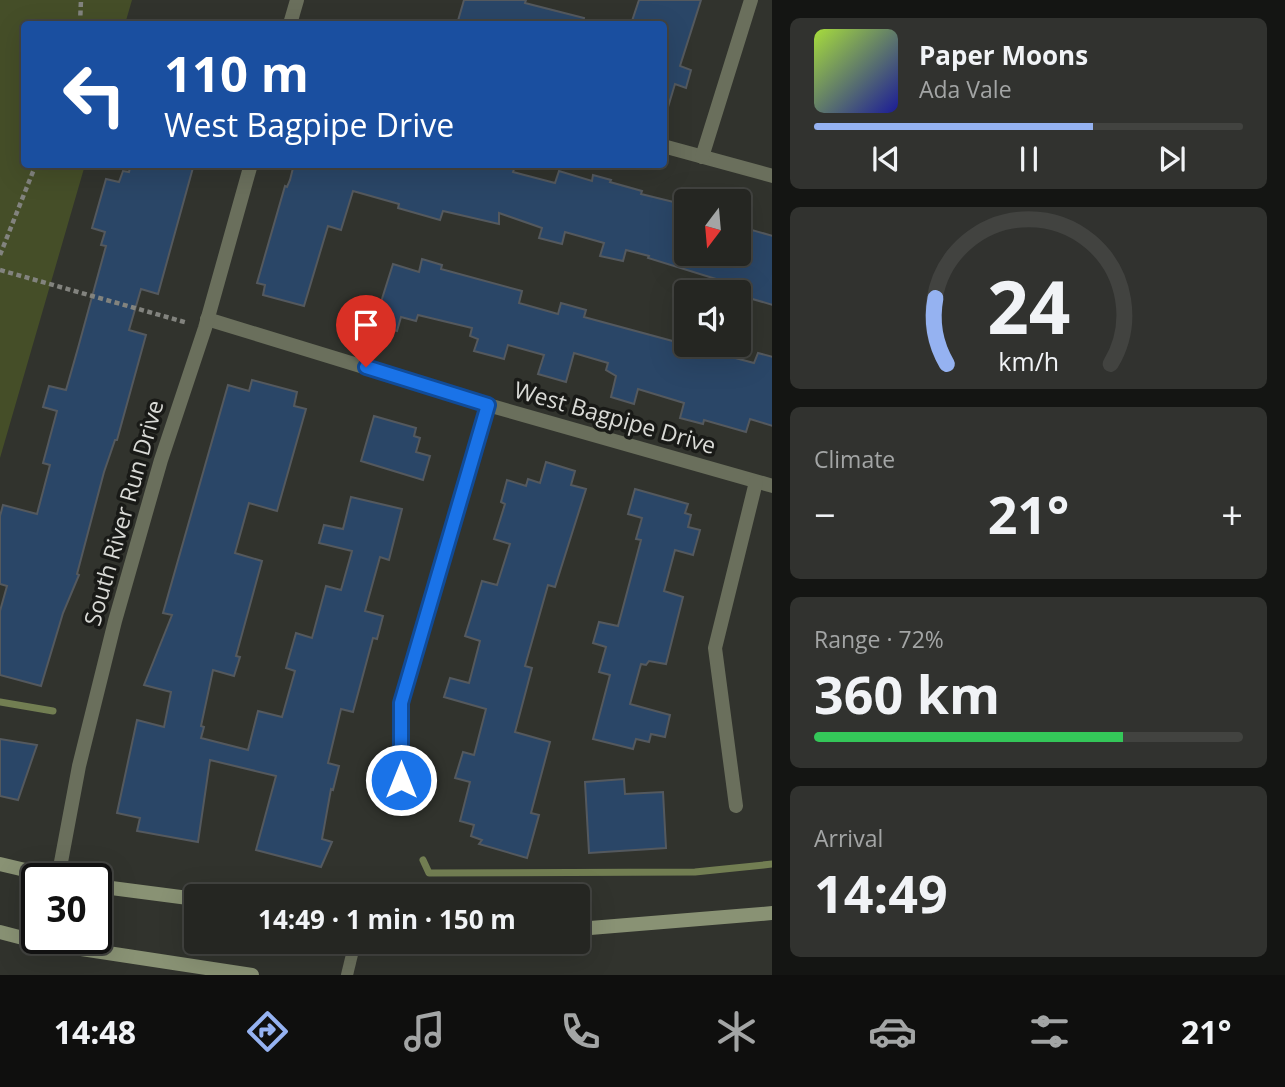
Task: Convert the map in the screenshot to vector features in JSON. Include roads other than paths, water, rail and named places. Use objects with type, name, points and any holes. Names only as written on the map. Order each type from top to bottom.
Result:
[{"type":"main road","points":[[0,864],[21,869]]},
{"type":"main road","points":[[112,888],[184,897]]},
{"type":"main road","points":[[590,928],[772,913]]},
{"type":"main road","points":[[0,932],[42,943],[252,975]]},
{"type":"street","points":[[291,21],[297,0]]},
{"type":"street","points":[[702,157],[751,0]]},
{"type":"street","points":[[667,147],[772,176]]},
{"type":"street","name":"South River Run Drive","points":[[61,863],[79,766],[115,621],[161,460],[206,323],[250,168]]},
{"type":"street","name":"West Bagpipe Drive","points":[[206,323],[772,486]]},
{"type":"street","points":[[401,806],[401,703],[488,405]]},
{"type":"street","points":[[736,806],[715,648],[756,482]]},
{"type":"lane","points":[[347,975],[352,954]]},
{"type":"waterway","points":[[0,702],[53,711]]},
{"type":"waterway","points":[[423,860],[429,873],[695,872],[772,864]]}]
